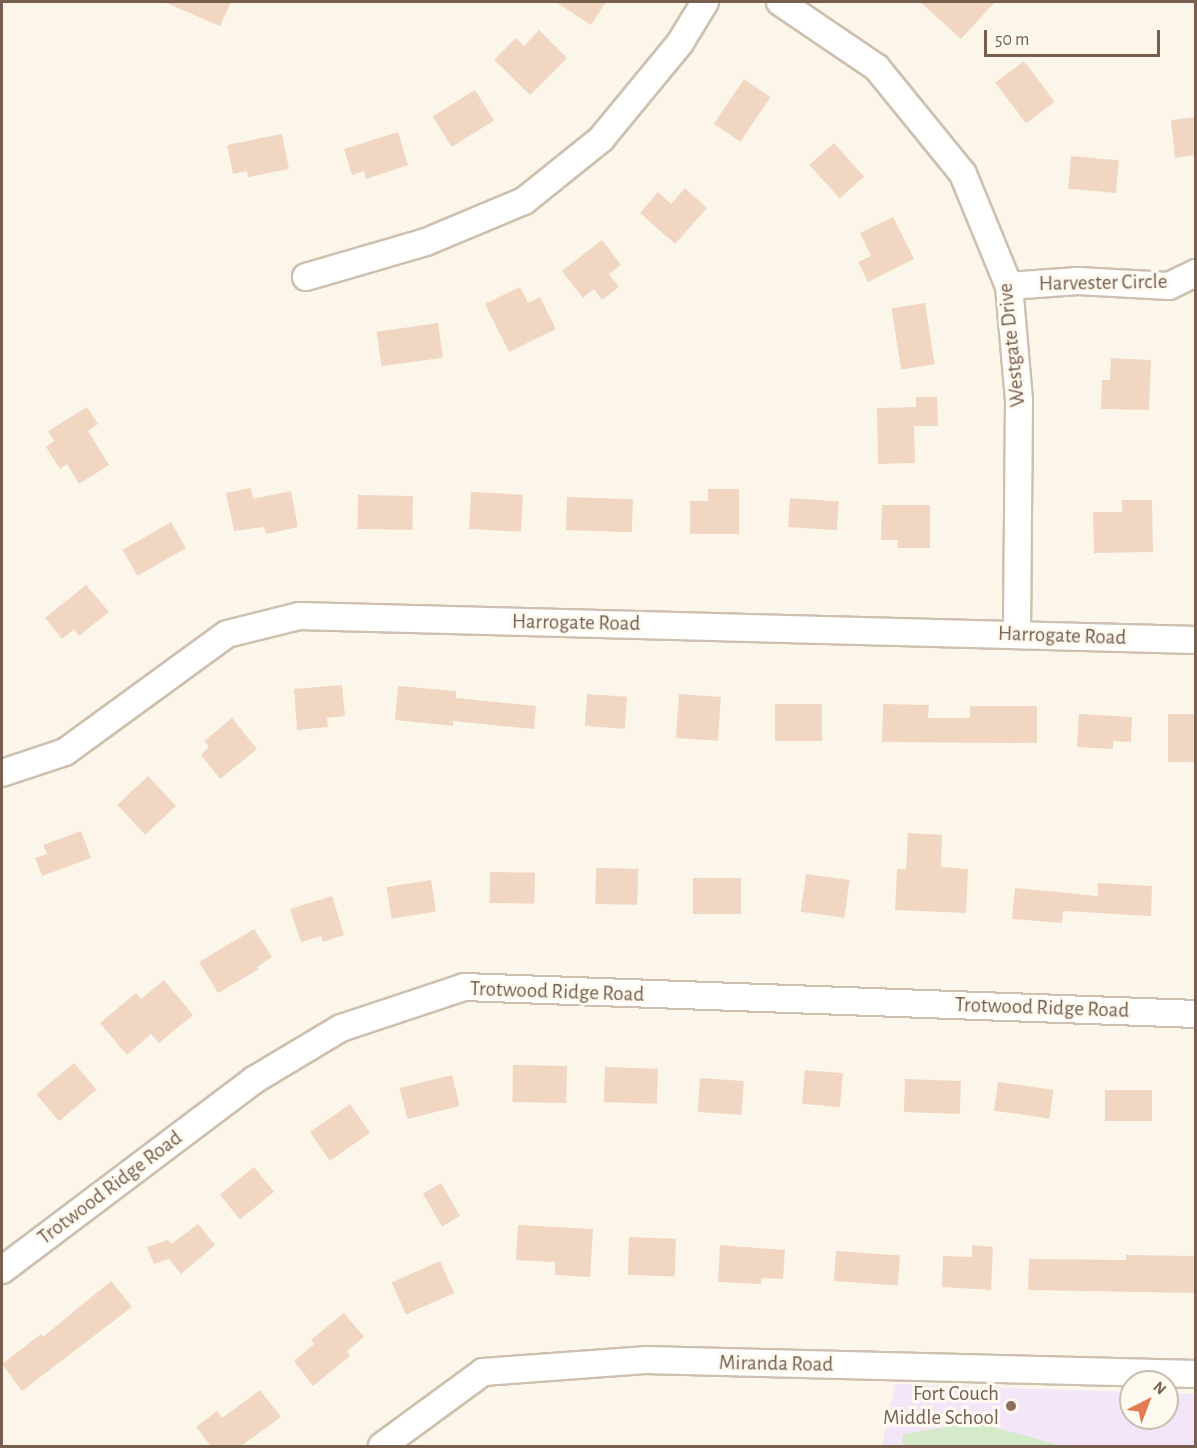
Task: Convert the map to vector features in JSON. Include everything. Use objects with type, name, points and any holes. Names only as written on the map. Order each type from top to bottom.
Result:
[{"type":"street","points":[[306,277],[426,242],[524,201],[601,139],[680,43],[705,2]]},
{"type":"street","name":"Westgate Drive","points":[[780,2],[877,68],[963,174],[1009,286],[1019,401],[1017,634]]},
{"type":"street","name":"Harvester Circle","points":[[1009,286],[1078,281],[1169,286],[1196,273]]},
{"type":"street","name":"Harrogate Road","points":[[2,773],[66,752],[227,634],[299,616],[1196,640]]},
{"type":"street","name":"Trotwood Ridge Road","points":[[2,1270],[254,1080],[341,1028],[464,987],[1196,1014]]},
{"type":"street","name":"Miranda Road","points":[[382,1446],[483,1372],[645,1360],[1196,1374]]},
{"type":"shaded area","name":"Fort Couch Middle School","points":[[895,1384],[1119,1392],[1119,1430],[1179,1430],[1179,1393],[1195,1394],[1195,1446],[882,1446]]},
{"type":"green space","points":[[975,1422],[1062,1446],[902,1446],[903,1434]]},
{"type":"building","points":[[164,2],[231,2],[220,26]]},
{"type":"building","points":[[556,2],[606,2],[591,25]]},
{"type":"building","points":[[920,2],[995,2],[961,39]]},
{"type":"building","points":[[539,30],[567,58],[530,95],[494,60],[516,38],[524,46]]},
{"type":"building","points":[[1024,61],[1055,102],[1026,123],[995,83]]},
{"type":"building","points":[[744,79],[771,97],[740,142],[714,124]]},
{"type":"building","points":[[475,90],[494,121],[452,147],[433,116]]},
{"type":"building","points":[[1196,117],[1196,155],[1175,158],[1171,120]]},
{"type":"building","points":[[398,132],[408,165],[366,179],[364,171],[352,175],[344,149]]},
{"type":"building","points":[[282,134],[289,169],[248,177],[247,171],[233,174],[227,145]]},
{"type":"building","points":[[834,143],[864,176],[840,199],[809,165]]},
{"type":"building","points":[[1071,156],[1119,160],[1116,193],[1068,189]]},
{"type":"building","points":[[685,188],[707,208],[675,244],[640,213],[658,192],[671,204]]},
{"type":"building","points":[[893,217],[914,259],[868,282],[858,262],[871,256],[860,233]]},
{"type":"building","points":[[602,240],[621,265],[609,274],[619,287],[602,300],[594,289],[583,298],[562,271]]},
{"type":"building","points":[[520,287],[528,303],[540,297],[556,329],[509,352],[485,304]]},
{"type":"building","points":[[925,303],[935,364],[901,370],[891,308]]},
{"type":"building","points":[[438,323],[443,358],[381,366],[377,332]]},
{"type":"building","points":[[1111,358],[1151,360],[1149,410],[1101,409],[1102,380],[1110,380]]},
{"type":"building","points":[[916,397],[937,397],[938,426],[914,426],[915,463],[878,464],[877,408],[916,407]]},
{"type":"building","points":[[87,407],[98,424],[88,431],[109,465],[79,484],[67,464],[60,469],[46,447],[54,441],[48,431]]},
{"type":"building","points":[[251,488],[253,499],[291,491],[298,527],[266,534],[264,527],[234,531],[226,493]]},
{"type":"building","points":[[708,489],[739,489],[739,534],[690,534],[690,501],[708,501]]},
{"type":"building","points":[[471,492],[523,495],[521,532],[469,529]]},
{"type":"building","points":[[358,495],[413,496],[412,530],[357,529]]},
{"type":"building","points":[[567,497],[633,499],[632,532],[566,530]]},
{"type":"building","points":[[790,498],[839,501],[837,530],[788,527]]},
{"type":"building","points":[[1122,500],[1152,500],[1153,552],[1094,553],[1093,512],[1122,512]]},
{"type":"building","points":[[882,505],[930,505],[930,548],[898,548],[898,540],[881,540]]},
{"type":"building","points":[[171,522],[186,548],[138,576],[123,550]]},
{"type":"building","points":[[86,585],[109,612],[79,636],[74,629],[62,639],[45,618]]},
{"type":"building","points":[[342,685],[345,716],[327,718],[328,727],[297,730],[294,689]]},
{"type":"building","points":[[398,686],[456,691],[456,698],[536,706],[534,729],[453,721],[453,726],[395,720]]},
{"type":"building","points":[[587,694],[627,697],[625,729],[585,726]]},
{"type":"building","points":[[679,694],[721,697],[718,741],[676,738]]},
{"type":"building","points":[[775,704],[822,704],[822,741],[775,741]]},
{"type":"building","points":[[883,704],[929,705],[928,718],[970,718],[970,706],[1037,706],[1037,743],[882,742]]},
{"type":"building","points":[[1079,714],[1132,717],[1131,742],[1113,741],[1113,749],[1077,747]]},
{"type":"building","points":[[1168,714],[1196,714],[1196,762],[1168,762]]},
{"type":"building","points":[[232,718],[257,749],[220,779],[201,755],[209,747],[204,741]]},
{"type":"building","points":[[148,776],[176,806],[145,835],[117,805]]},
{"type":"building","points":[[81,831],[91,858],[42,876],[35,858],[47,854],[43,845]]},
{"type":"building","points":[[908,833],[942,835],[941,867],[968,869],[966,913],[895,910],[897,869],[906,869]]},
{"type":"building","points":[[596,868],[638,869],[637,905],[595,904]]},
{"type":"building","points":[[490,872],[535,873],[534,904],[489,903]]},
{"type":"building","points":[[806,874],[850,880],[844,918],[801,912]]},
{"type":"building","points":[[693,878],[741,878],[741,914],[693,914]]},
{"type":"building","points":[[431,880],[436,912],[392,919],[387,887]]},
{"type":"building","points":[[1098,883],[1152,886],[1151,916],[1063,911],[1062,923],[1012,919],[1015,888],[1098,896]]},
{"type":"building","points":[[332,896],[344,935],[323,942],[321,936],[301,942],[290,909]]},
{"type":"building","points":[[254,929],[272,957],[257,967],[259,969],[218,993],[199,962]]},
{"type":"building","points":[[164,980],[193,1015],[159,1043],[151,1034],[127,1055],[100,1023],[136,993],[141,999]]},
{"type":"building","points":[[74,1063],[96,1090],[59,1121],[36,1094]]},
{"type":"building","points":[[513,1065],[567,1066],[566,1103],[512,1102]]},
{"type":"building","points":[[605,1067],[658,1069],[657,1104],[604,1102]]},
{"type":"building","points":[[805,1070],[843,1073],[840,1107],[802,1104]]},
{"type":"building","points":[[452,1075],[460,1106],[407,1119],[400,1088]]},
{"type":"building","points":[[700,1078],[744,1081],[742,1115],[698,1112]]},
{"type":"building","points":[[905,1079],[961,1081],[960,1114],[904,1112]]},
{"type":"building","points":[[998,1082],[1053,1090],[1049,1119],[994,1111]]},
{"type":"building","points":[[1105,1090],[1152,1090],[1152,1121],[1105,1121]]},
{"type":"building","points":[[350,1104],[370,1133],[330,1161],[310,1132]]},
{"type":"building","points":[[254,1167],[274,1192],[240,1220],[220,1195]]},
{"type":"building","points":[[441,1183],[460,1216],[442,1226],[423,1194]]},
{"type":"building","points":[[198,1224],[215,1245],[181,1274],[169,1259],[154,1264],[147,1247],[168,1240],[171,1244]]},
{"type":"building","points":[[518,1225],[593,1229],[590,1277],[555,1275],[555,1262],[516,1260]]},
{"type":"building","points":[[629,1237],[676,1239],[675,1277],[628,1275]]},
{"type":"building","points":[[720,1245],[785,1250],[783,1279],[761,1278],[761,1284],[718,1282]]},
{"type":"building","points":[[972,1245],[993,1247],[991,1290],[942,1287],[943,1256],[972,1257]]},
{"type":"building","points":[[836,1251],[900,1255],[898,1285],[834,1281]]},
{"type":"building","points":[[1126,1255],[1196,1256],[1196,1293],[1028,1290],[1029,1259],[1126,1260]]},
{"type":"building","points":[[440,1261],[454,1293],[406,1315],[392,1283]]},
{"type":"building","points":[[111,1281],[132,1307],[22,1391],[2,1364],[41,1334],[43,1337]]},
{"type":"building","points":[[344,1313],[364,1337],[347,1351],[350,1356],[313,1386],[294,1361],[314,1344],[311,1340]]},
{"type":"building","points":[[260,1390],[281,1417],[241,1446],[211,1446],[196,1427],[217,1411],[222,1418]]},
{"type":"place","name":"Fort Couch Middle School","points":[[1011,1406]]}]
